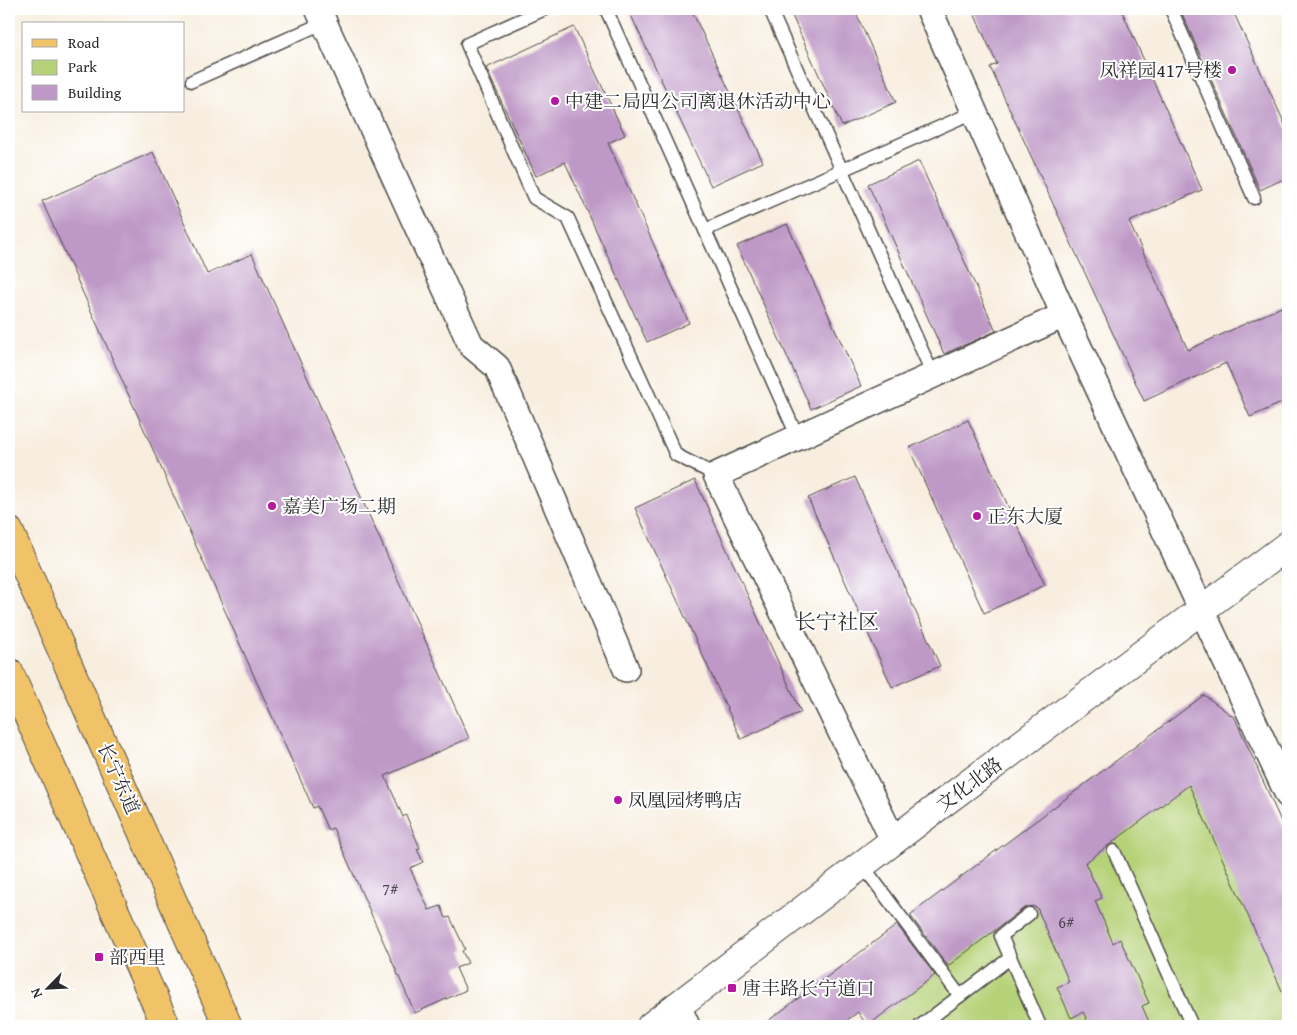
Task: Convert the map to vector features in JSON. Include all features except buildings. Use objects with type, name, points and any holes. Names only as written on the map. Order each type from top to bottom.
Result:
[{"type":"main road","name":"长宁东道","points":[[9,531],[228,1026]]},
{"type":"main road","points":[[9,672],[166,1026]]},
{"type":"street","points":[[929,9],[1064,315],[1203,609],[1288,795]]},
{"type":"street","points":[[320,16],[471,346],[497,367],[626,668]]},
{"type":"street","points":[[894,842],[716,475],[1064,315]]},
{"type":"street","name":"文化北路","points":[[651,1026],[682,1016],[862,866],[1288,545]]},
{"type":"lane","points":[[545,9],[467,44],[534,198],[568,218],[676,455],[716,475]]},
{"type":"lane","points":[[606,9],[798,438]]},
{"type":"lane","points":[[770,9],[933,375]]},
{"type":"lane","points":[[1171,9],[1254,198]]},
{"type":"lane","points":[[192,81],[320,16]]},
{"type":"lane","points":[[705,230],[974,112]]},
{"type":"lane","points":[[1114,851],[1192,1026]]},
{"type":"lane","points":[[862,866],[960,996]]},
{"type":"lane","points":[[1029,914],[1000,936],[1040,1026]]},
{"type":"lane","points":[[920,1026],[1010,958]]},
{"type":"green space","points":[[1191,766],[1288,986],[1288,1026],[862,1026]]},
{"type":"place","name":"凤祥园417号楼","points":[[1232,70]]},
{"type":"place","name":"中建二局四公司离退休活动中心","points":[[555,101]]},
{"type":"place","name":"嘉美广场二期","points":[[272,506]]},
{"type":"place","name":"正东大厦","points":[[977,516]]},
{"type":"place","name":"凤凰园烤鸭店","points":[[618,800]]},
{"type":"place","name":"部西里","points":[[99,957]]},
{"type":"place","name":"唐丰路长宁道口","points":[[732,988]]},
{"type":"district","name":"长宁社区","points":[[837,622]]}]
